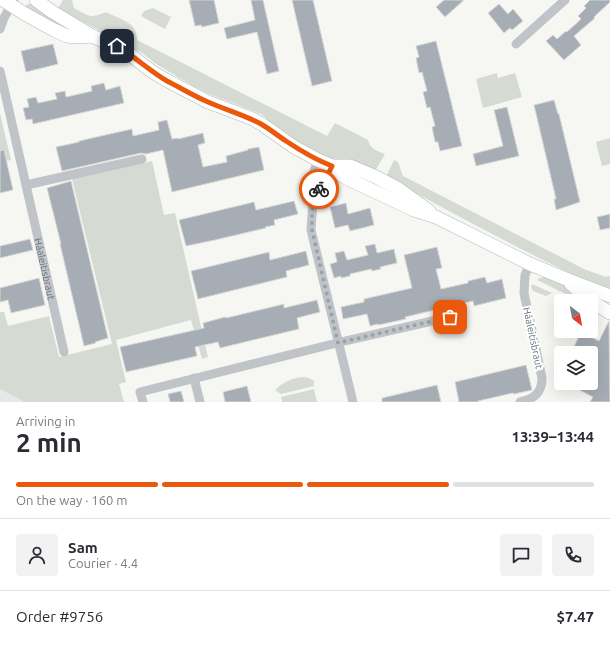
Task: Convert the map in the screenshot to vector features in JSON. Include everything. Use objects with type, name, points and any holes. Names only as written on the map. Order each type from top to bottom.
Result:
[{"type":"street","points":[[36,0],[92,36],[117,46],[166,80],[208,102],[263,125],[294,147],[318,160],[332,166],[350,166],[376,177],[397,188],[436,217],[530,264],[610,296]]},
{"type":"street","points":[[516,44],[565,0]]},
{"type":"street","points":[[0,29],[9,2],[54,30],[67,36],[92,36]]},
{"type":"street","name":"Háaleitisbraut","points":[[0,71],[64,352]]},
{"type":"street","points":[[26,185],[142,159]]},
{"type":"street","points":[[318,160],[313,181],[314,195],[312,230],[352,402]]},
{"type":"street","points":[[314,195],[326,179],[332,166]]},
{"type":"street","name":"Háaleitisbraut","points":[[520,402],[529,400],[536,394],[542,383],[524,293],[525,275],[530,264]]},
{"type":"street","points":[[566,279],[583,294]]},
{"type":"street","points":[[598,305],[610,313]]},
{"type":"street","points":[[143,402],[140,392],[450,317]]},
{"type":"street","points":[[194,378],[200,402]]},
{"type":"shaded area","points":[[63,0],[72,0],[74,8],[86,15],[92,16],[106,12],[125,21],[134,29],[137,40],[327,136],[335,123],[368,140],[372,148],[385,154],[374,173],[325,158],[286,135],[261,114],[211,95],[193,86],[156,64],[142,53],[58,8]]},
{"type":"shaded area","points":[[31,4],[71,29],[71,33],[25,6]]},
{"type":"shaded area","points":[[153,8],[171,17],[165,29],[141,16],[144,11]]},
{"type":"shaded area","points":[[497,73],[498,78],[515,73],[522,97],[483,108],[476,79]]},
{"type":"shaded area","points":[[0,113],[11,160],[0,163]]},
{"type":"shaded area","points":[[610,138],[610,164],[602,166],[596,142]]},
{"type":"shaded area","points":[[394,160],[398,162],[403,176],[584,269],[606,277],[610,276],[610,292],[525,251],[386,177]]},
{"type":"shaded area","points":[[152,161],[164,215],[175,213],[208,357],[202,359],[191,320],[116,340],[126,382],[119,384],[124,402],[24,402],[0,389],[0,312],[4,312],[8,326],[49,316],[59,357],[112,344],[72,179]]},
{"type":"shaded area","points":[[545,277],[551,279],[576,294],[566,294],[537,280]]},
{"type":"shaded area","points":[[532,284],[552,293],[546,296],[533,291],[531,287]]},
{"type":"shaded area","points":[[303,377],[314,381],[314,386],[281,394],[275,390],[288,381]]},
{"type":"shaded area","points":[[0,389],[24,402],[0,402]]},
{"type":"shaded area","points":[[314,389],[317,402],[282,402],[281,397]]},
{"type":"building","points":[[189,0],[214,0],[219,23],[202,27],[201,25],[195,26]]},
{"type":"building","points":[[251,0],[263,0],[279,71],[267,74],[257,32],[227,39],[224,28],[255,20]]},
{"type":"building","points":[[292,0],[313,0],[332,81],[312,86]]},
{"type":"building","points":[[444,0],[464,0],[445,17],[436,7]]},
{"type":"building","points":[[590,0],[610,0],[610,2],[594,17],[595,18],[574,36],[581,45],[564,60],[546,41],[553,35],[557,39],[581,19],[578,16],[586,8],[584,6]]},
{"type":"building","points":[[499,4],[508,14],[513,9],[523,21],[512,30],[510,28],[504,33],[488,13]]},
{"type":"building","points":[[436,41],[462,146],[440,151],[438,142],[435,142],[432,127],[435,126],[430,107],[427,108],[423,92],[427,91],[422,72],[419,73],[416,58],[419,57],[416,46]]},
{"type":"building","points":[[53,44],[58,64],[26,72],[21,51]]},
{"type":"building","points":[[104,83],[106,90],[120,86],[124,103],[33,124],[32,119],[26,120],[23,108],[29,107],[27,99],[36,97],[38,103],[57,99],[55,93],[65,91],[66,97],[92,91],[91,86]]},
{"type":"building","points":[[554,100],[559,114],[580,202],[556,210],[554,199],[556,199],[534,105]]},
{"type":"building","points":[[507,107],[519,156],[476,166],[473,154],[503,146],[494,110]]},
{"type":"building","points":[[167,120],[172,139],[203,133],[205,143],[198,145],[203,167],[227,162],[226,156],[259,147],[264,170],[172,192],[163,150],[146,154],[141,153],[62,171],[56,147],[132,129],[133,136],[159,130],[158,122]]},
{"type":"building","points":[[4,150],[13,190],[0,193],[0,151]]},
{"type":"building","points":[[71,181],[108,338],[84,346],[47,188]]},
{"type":"building","points":[[294,201],[298,214],[274,220],[275,225],[186,246],[179,220],[254,202],[256,210]]},
{"type":"building","points":[[346,203],[348,214],[370,208],[374,225],[350,231],[348,225],[335,228],[330,207]]},
{"type":"building","points":[[610,214],[610,228],[600,230],[597,217]]},
{"type":"building","points":[[30,239],[33,250],[0,258],[0,246]]},
{"type":"building","points":[[375,244],[377,253],[394,249],[397,263],[380,267],[381,269],[372,271],[371,269],[350,274],[350,276],[334,278],[330,264],[337,262],[335,253],[344,251],[347,260],[368,255],[365,246]]},
{"type":"building","points":[[437,247],[442,268],[436,269],[441,289],[468,283],[468,281],[485,277],[487,283],[502,279],[506,298],[474,306],[473,301],[378,325],[370,326],[367,314],[343,319],[341,307],[364,302],[364,299],[412,288],[404,255]]},
{"type":"building","points":[[306,251],[309,265],[286,271],[287,277],[198,299],[191,271],[269,252],[270,260]]},
{"type":"building","points":[[39,278],[45,305],[11,313],[8,300],[0,302],[0,288]]},
{"type":"building","points":[[317,300],[320,312],[297,318],[299,329],[220,348],[218,342],[195,347],[197,356],[126,372],[120,347],[204,328],[203,323],[225,317],[284,304],[284,308]]},
{"type":"building","points":[[609,321],[610,402],[590,402],[593,397],[580,390],[598,390],[598,346],[574,346],[578,338],[593,338],[599,341]]},
{"type":"building","points":[[526,365],[532,390],[478,402],[459,402],[455,382]]},
{"type":"building","points":[[437,385],[441,402],[382,402],[382,398]]},
{"type":"building","points":[[247,386],[251,402],[225,402],[223,392]]},
{"type":"building","points":[[181,391],[184,402],[170,402],[168,394]]},
{"type":"way so far","points":[[319,189],[314,195],[311,224],[338,343],[450,317]]},
{"type":"route","points":[[117,46],[166,80],[208,102],[263,125],[303,152],[332,166],[319,189]]}]
